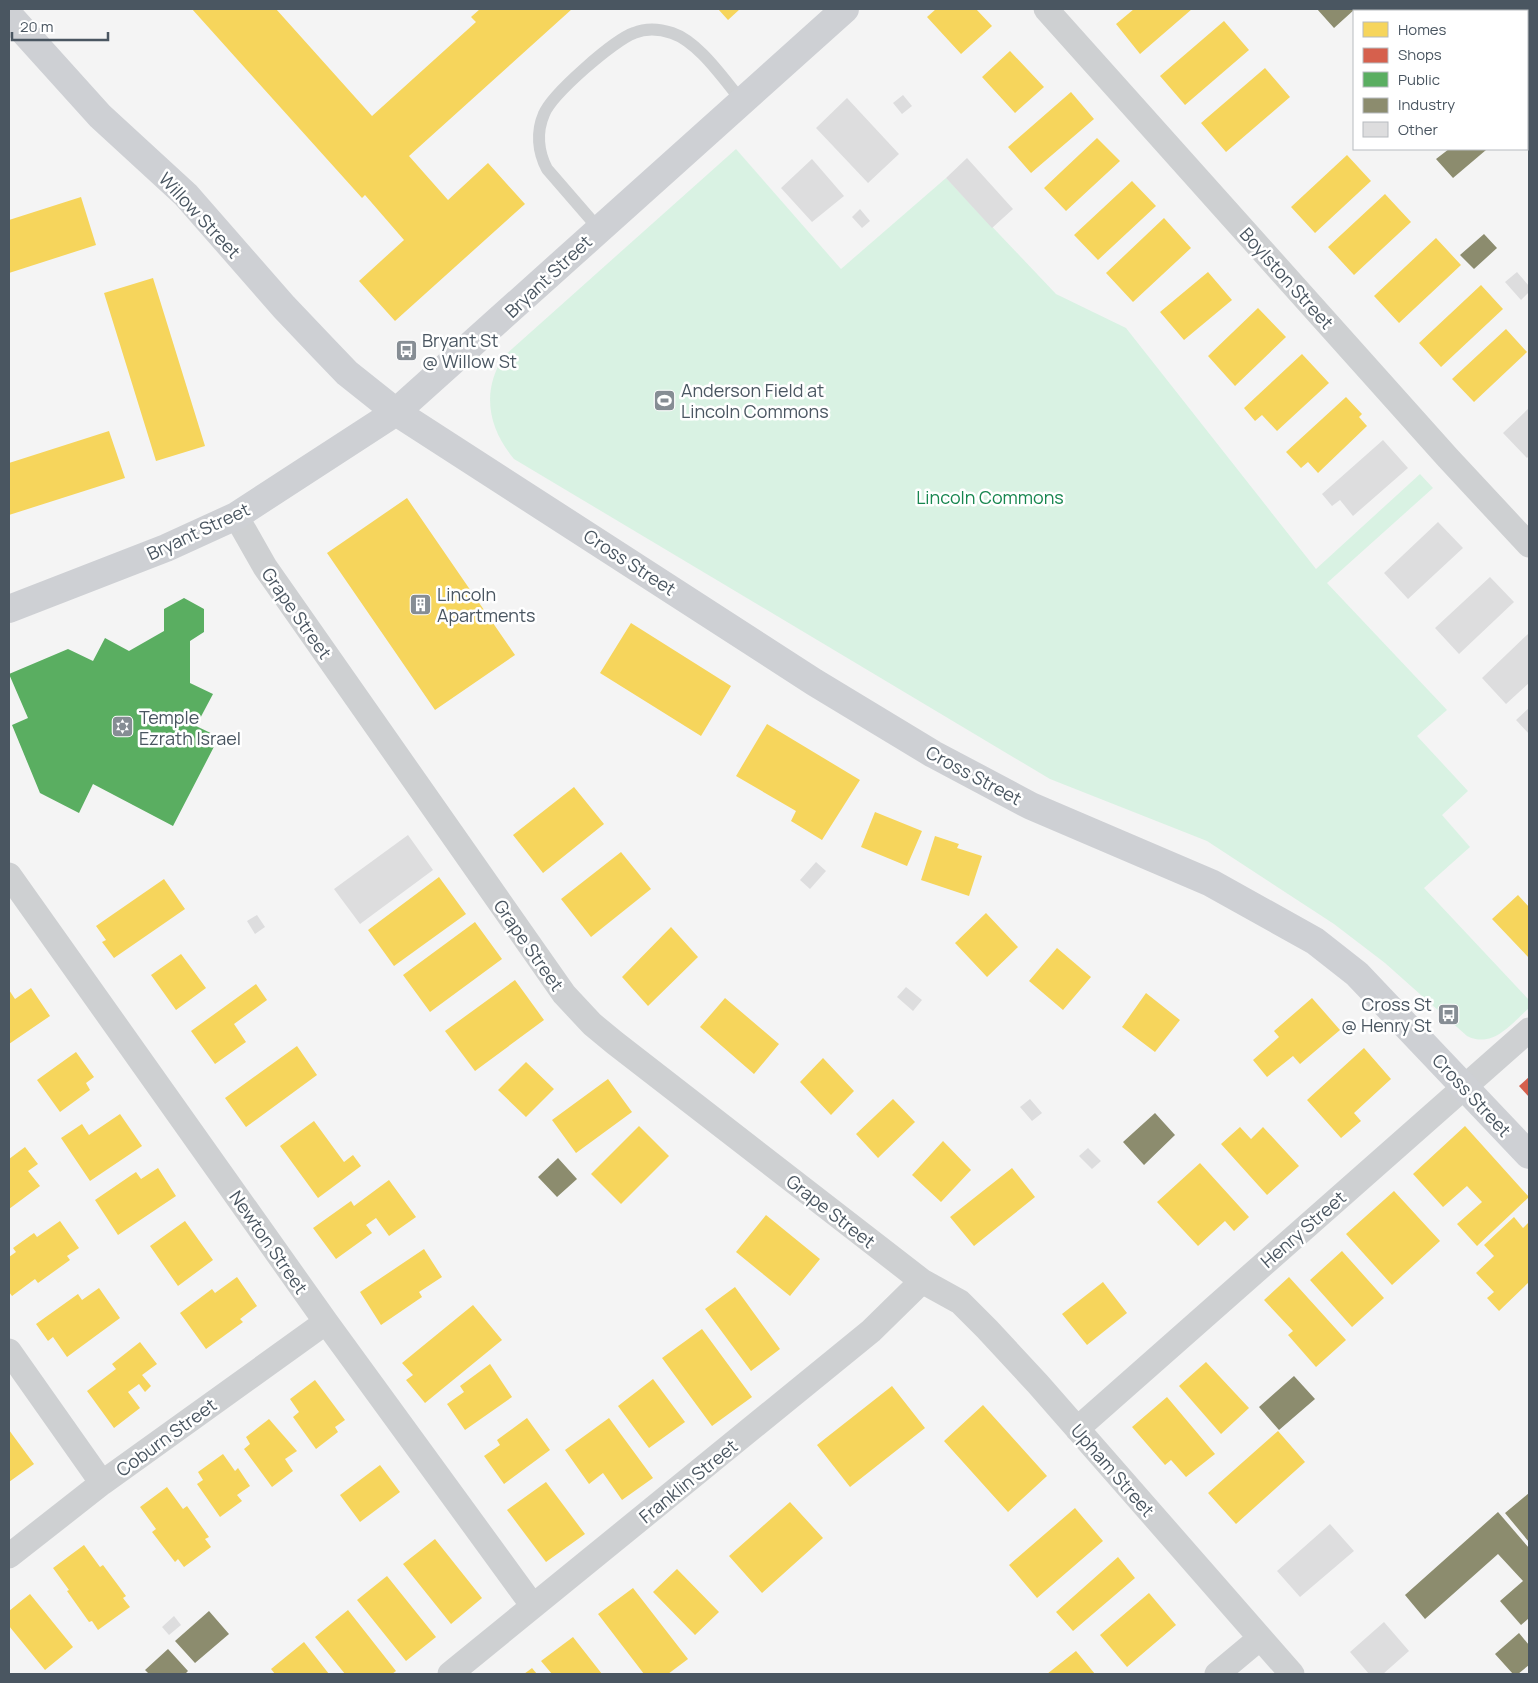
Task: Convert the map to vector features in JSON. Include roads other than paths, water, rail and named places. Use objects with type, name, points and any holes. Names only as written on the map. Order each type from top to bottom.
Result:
[{"type":"main road","name":"Bryant Street","points":[[9,609],[166,548],[236,516],[396,412],[506,316],[598,229],[845,9]]},
{"type":"main road","name":"Willow Street","points":[[9,15],[100,116],[186,195],[284,307],[347,373],[396,412]]},
{"type":"main road","name":"Cross Street","points":[[396,412],[814,682],[925,750],[1031,806],[1211,883],[1315,941],[1357,974],[1529,1155]]},
{"type":"street","name":"Boylston Street","points":[[1046,9],[1448,458],[1529,545]]},
{"type":"street","name":"Grape Street","points":[[236,516],[270,574],[564,994],[615,1043],[922,1281]]},
{"type":"street","name":"Newton Street","points":[[9,875],[326,1322],[533,1606]]},
{"type":"street","name":"Henry Street","points":[[1077,1429],[1529,1030]]},
{"type":"street","name":"Upham Street","points":[[922,1281],[968,1309],[1077,1429],[1259,1639],[1292,1674]]},
{"type":"street","name":"Franklin Street","points":[[450,1674],[863,1337],[922,1281]]},
{"type":"street","name":"Coburn Street","points":[[9,1556],[102,1483],[326,1322]]},
{"type":"street","points":[[9,1351],[102,1483]]},
{"type":"street","points":[[1217,1674],[1259,1639]]},
{"type":"lane","points":[[598,229],[550,174],[539,147],[538,135],[544,112],[559,93],[578,76],[628,35],[645,30],[662,30],[679,36],[694,45],[742,101]]},
{"type":"place","name":"Bryant St @ Willow St","points":[[406,350]]},
{"type":"place","name":"Anderson Field at Lincoln Commons","points":[[665,400]]},
{"type":"place","name":"Lincoln Apartments","points":[[421,604]]},
{"type":"place","name":"Temple Ezrath Israel","points":[[123,727]]},
{"type":"place","name":"Cross St @ Henry St","points":[[1448,1014]]},
{"type":"park label","name":"Lincoln Commons","points":[[990,497]]}]
